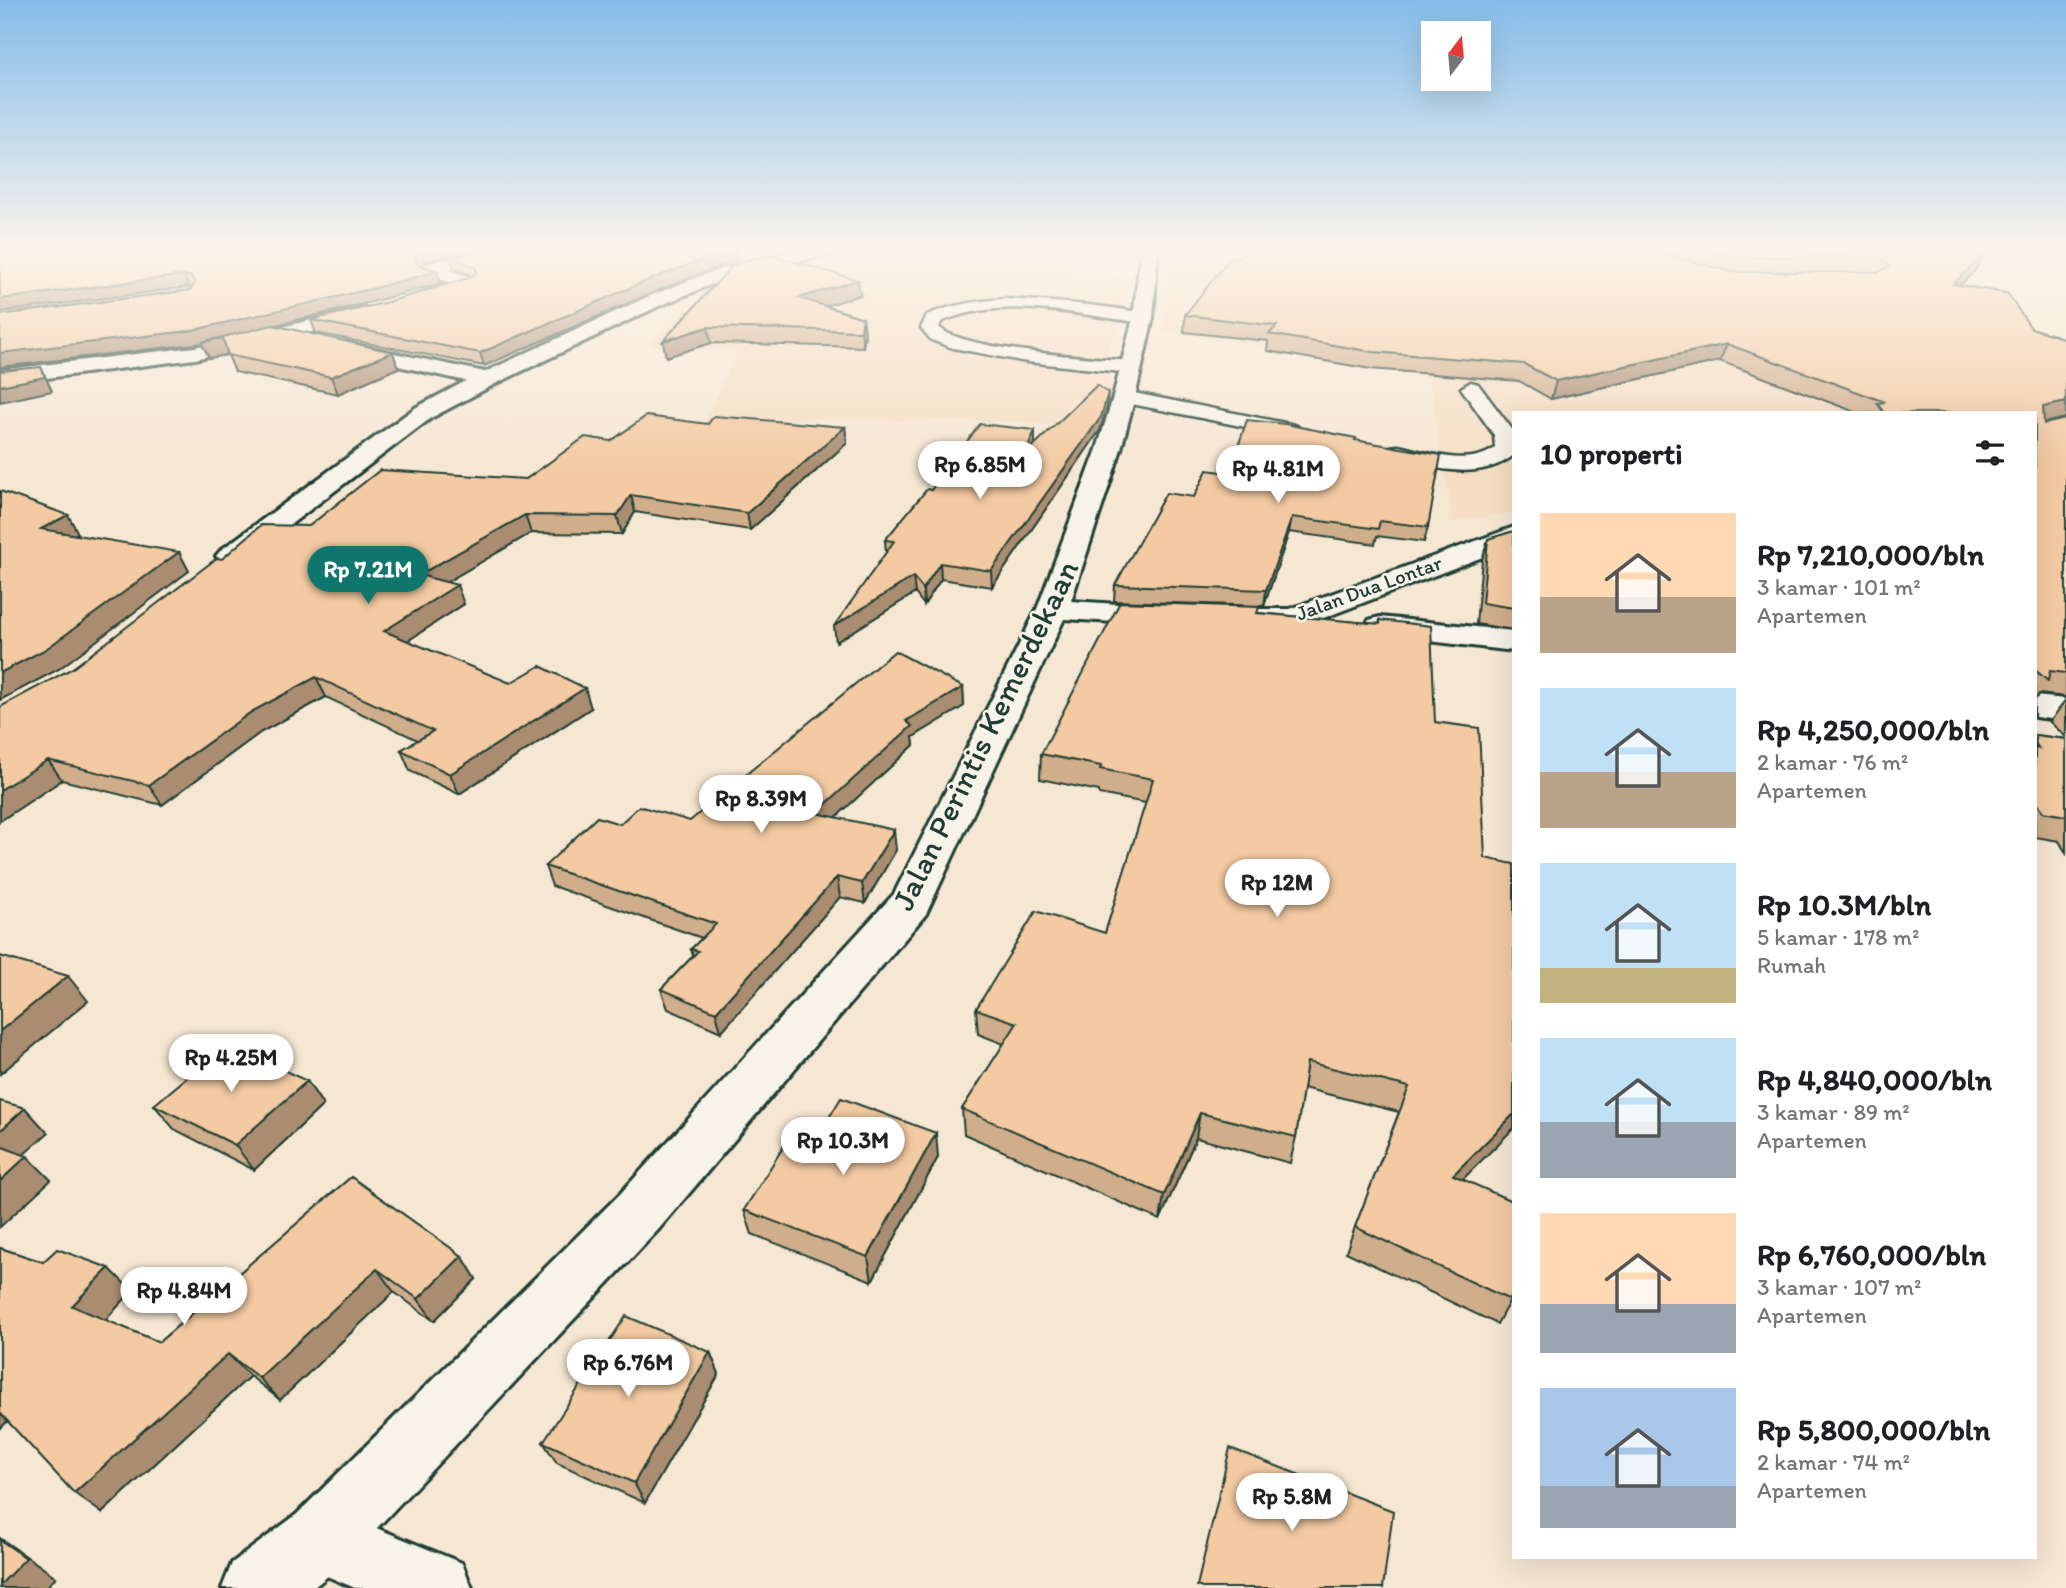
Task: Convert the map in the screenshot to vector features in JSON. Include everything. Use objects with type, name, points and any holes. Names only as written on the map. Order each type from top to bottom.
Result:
[{"type":"street","points":[[0,377],[154,360],[323,323]]},
{"type":"street","points":[[216,568],[423,412],[607,323]]},
{"type":"street","name":"Jalan Perintis Kemerdekaan","points":[[257,1588],[320,1539],[639,1212],[911,903],[1053,609],[1110,450],[1133,357],[1138,323]]},
{"type":"street","points":[[278,334],[487,379]]},
{"type":"street","name":"Jalan Dua Lontar","points":[[1053,609],[1211,618],[1294,618],[1512,537]]},
{"type":"street","points":[[1294,618],[1512,641]]},
{"type":"street","points":[[2037,705],[2066,710]]},
{"type":"street","points":[[320,1539],[437,1588]]},
{"type":"lane","points":[[932,323],[930,328],[937,336],[954,343],[1027,356],[1133,357]]},
{"type":"lane","points":[[1041,323],[1133,357],[1312,434]]},
{"type":"lane","points":[[1378,448],[1496,469],[1498,459],[1506,450],[1507,440],[1471,388]]},
{"type":"shaded area","points":[[667,323],[1117,323],[1106,356],[1116,433],[1010,421],[802,419],[774,433],[700,432],[738,352],[649,346]]},
{"type":"shaded area","points":[[1164,323],[1797,323],[2027,411],[1512,411],[1512,512],[1453,522],[1428,373],[1163,331]]},
{"type":"building","points":[[0,323],[223,323],[189,331],[0,353]]},
{"type":"building","points":[[327,323],[549,323],[480,353]]},
{"type":"building","points":[[679,323],[862,323],[861,331],[708,327],[663,341]]},
{"type":"building","points":[[1253,323],[2028,323],[2031,328],[2066,339],[2066,402],[2043,407],[2044,424],[2066,419],[2066,673],[2050,671],[2048,681],[2037,672],[2037,411],[1883,411],[1877,403],[1885,402],[1727,344],[1556,381],[1524,364],[1374,352],[1269,334],[1277,326]]},
{"type":"building","points":[[273,325],[393,352],[331,377],[228,355],[223,338],[202,342]]},
{"type":"building","points":[[41,367],[45,377],[0,386],[0,371]]},
{"type":"building","points":[[1097,385],[1108,393],[1101,417],[991,571],[940,563],[923,589],[913,577],[834,626],[894,541],[885,540],[927,489],[931,490],[980,424],[1035,430],[1026,453]]},
{"type":"building","points":[[646,416],[708,424],[714,416],[845,427],[747,513],[631,495],[617,516],[525,515],[419,575],[457,585],[384,631],[510,683],[540,666],[585,688],[450,774],[401,750],[433,731],[316,677],[251,712],[149,785],[48,760],[0,790],[0,707],[73,668],[217,558],[222,559],[261,525],[309,526],[380,470],[526,479],[585,437],[611,441]]},
{"type":"building","points":[[1247,420],[1285,424],[1441,455],[1428,527],[1380,521],[1378,529],[1292,517],[1266,590],[1115,585],[1166,493],[1194,497],[1207,470],[1229,473]]},
{"type":"building","points":[[0,491],[68,515],[41,529],[179,552],[46,649],[0,673]]},
{"type":"building","points":[[1512,532],[1512,608],[1482,603],[1488,539]]},
{"type":"building","points":[[1120,602],[1259,607],[1257,613],[1380,624],[1380,620],[1431,626],[1435,722],[1479,728],[1485,858],[1512,864],[1512,1116],[1453,1175],[1512,1201],[1510,1300],[1355,1227],[1409,1087],[1307,1062],[1296,1137],[1200,1113],[1164,1195],[962,1109],[1017,1023],[976,1009],[1036,911],[1105,933],[1153,779],[1041,754]]},
{"type":"building","points":[[895,651],[963,687],[906,721],[912,726],[816,813],[894,830],[862,883],[837,877],[716,1012],[661,989],[698,951],[691,949],[716,924],[545,866],[597,817],[620,824],[639,806],[690,821]]},
{"type":"building","points":[[2037,735],[2066,739],[2066,816],[2043,812],[2037,802]]},
{"type":"building","points":[[0,956],[68,976],[0,1031]]},
{"type":"building","points":[[227,1044],[307,1081],[235,1145],[154,1105]]},
{"type":"building","points":[[841,1098],[936,1133],[868,1257],[744,1210],[792,1133],[814,1142]]},
{"type":"building","points":[[0,1101],[25,1108],[0,1131]]},
{"type":"building","points":[[0,1146],[27,1156],[0,1181]]},
{"type":"building","points":[[351,1177],[462,1256],[418,1299],[377,1269],[259,1378],[228,1354],[74,1493],[0,1413],[0,1248],[43,1262],[57,1249],[109,1268],[72,1306],[159,1342]]},
{"type":"building","points":[[626,1316],[710,1352],[634,1483],[543,1442]]},
{"type":"building","points":[[1230,1448],[1393,1511],[1383,1588],[1197,1586]]},
{"type":"building","points":[[0,1540],[26,1558],[0,1585]]}]
